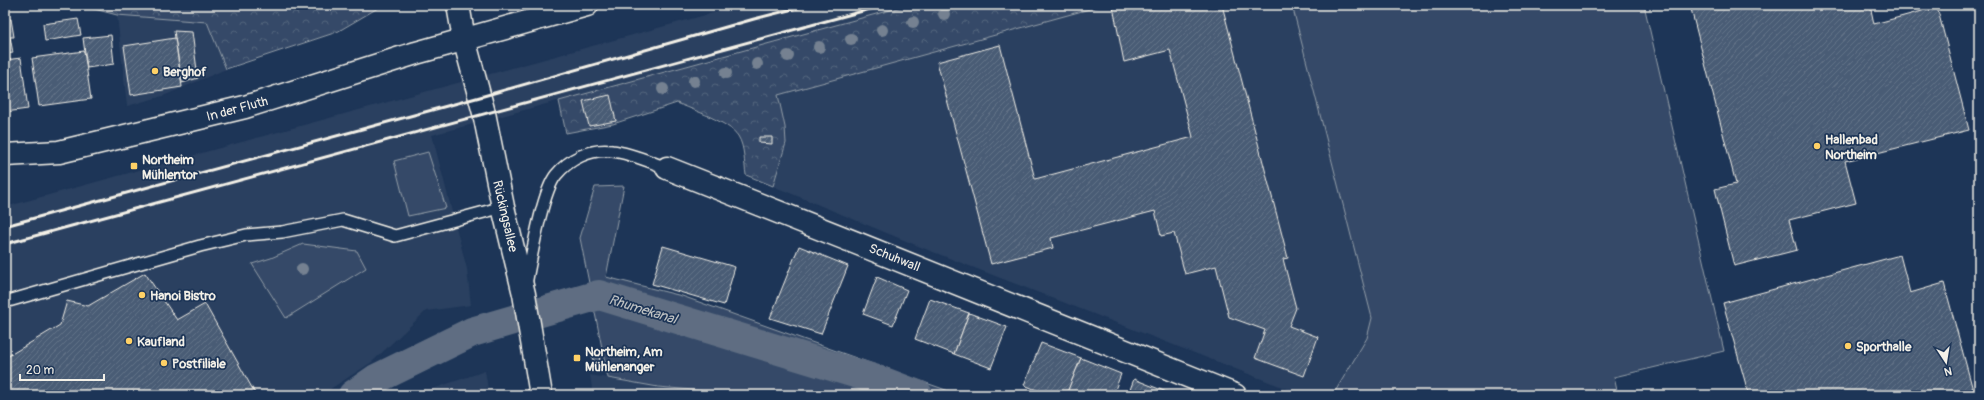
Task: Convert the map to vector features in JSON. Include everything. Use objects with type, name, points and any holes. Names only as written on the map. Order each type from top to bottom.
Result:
[{"type":"street","name":"Rückingsallee","points":[[458,5],[464,39],[484,113],[503,207],[524,294],[540,390]]},
{"type":"street","name":"In der Fluth","points":[[5,155],[59,152],[245,107],[464,39],[587,5]]},
{"type":"street","name":"Schuhwall","points":[[667,168],[880,251],[1010,306],[1235,395]]},
{"type":"lane","name":"Schuhwall","points":[[524,294],[546,195],[555,176],[578,156],[593,152],[611,150],[667,168]]},
{"type":"lane","points":[[5,302],[200,246],[246,235],[282,232],[343,220],[395,236],[503,207]]},
{"type":"shaded area","points":[[742,5],[909,5],[432,135],[467,269],[471,305],[426,311],[372,362],[321,395],[5,395],[5,207]]},
{"type":"shaded area","points":[[1104,5],[1292,5],[1372,318],[1367,338],[1333,395],[1303,395],[923,248],[773,186],[786,143],[785,127],[777,95]]},
{"type":"shaded area","points":[[117,15],[207,22],[226,69],[163,96],[127,106]]},
{"type":"shaded area","points":[[485,371],[489,395],[415,395]]},
{"type":"shaded area","points":[[590,375],[658,387],[751,395],[593,395]]},
{"type":"green space","points":[[79,5],[383,5],[337,32],[226,69],[207,22],[117,15]]},
{"type":"green space","points":[[909,5],[1104,5],[778,95],[785,127],[786,143],[773,186],[746,175],[742,145],[738,136],[733,131],[719,121],[677,103],[613,124],[566,133],[559,101]]},
{"type":"green space","points":[[1292,5],[1644,5],[1724,351],[1614,377],[1618,395],[1333,395],[1367,338],[1372,318]]},
{"type":"green space","points":[[428,152],[446,208],[408,216],[394,161]]},
{"type":"green space","points":[[624,186],[606,277],[682,296],[960,395],[751,395],[658,387],[608,378],[580,238],[595,187]]},
{"type":"green space","points":[[303,244],[357,251],[366,268],[286,318],[252,264],[271,258]]},
{"type":"building","points":[[1119,5],[1222,5],[1288,258],[1283,259],[1296,308],[1289,326],[1318,337],[1304,376],[1255,358],[1265,330],[1229,317],[1216,266],[1185,274],[1174,233],[1161,236],[1155,211],[1051,238],[1053,248],[991,264],[937,62],[1000,45],[1035,179],[1193,137],[1170,50],[1124,62],[1113,7]]},
{"type":"building","name":"Hallenbad Northeim","points":[[1690,5],[1870,5],[1874,24],[1937,7],[1969,130],[1845,161],[1856,203],[1789,220],[1797,250],[1734,266],[1715,189],[1736,184]]},
{"type":"building","points":[[11,19],[14,37],[10,37],[13,53],[5,54],[5,20]]},
{"type":"building","points":[[78,19],[81,35],[45,41],[43,24]]},
{"type":"building","points":[[174,31],[192,32],[198,78],[182,83]]},
{"type":"building","points":[[111,35],[114,64],[87,68],[83,38]]},
{"type":"building","points":[[175,38],[182,87],[131,95],[124,46]]},
{"type":"building","points":[[84,51],[91,99],[39,106],[32,58]]},
{"type":"building","points":[[21,58],[28,109],[5,112],[5,60]]},
{"type":"building","points":[[610,95],[616,121],[589,126],[583,101]]},
{"type":"building","points":[[759,137],[772,137],[772,144],[759,143]]},
{"type":"building","points":[[663,246],[735,267],[724,305],[652,284]]},
{"type":"building","points":[[799,246],[848,266],[821,334],[770,318]]},
{"type":"building","name":"Sporthalle","points":[[1900,255],[1910,293],[1944,283],[1973,390],[1954,395],[1738,395],[1748,392],[1723,303]]},
{"type":"building","name":"Kaufland","points":[[145,273],[177,320],[205,304],[256,395],[5,395],[5,358],[60,325],[67,301],[88,306]]},
{"type":"building","points":[[877,277],[907,290],[893,325],[863,314]]},
{"type":"building","points":[[930,299],[969,313],[954,354],[915,339]]},
{"type":"building","points":[[969,313],[1007,327],[991,368],[954,354]]},
{"type":"building","points":[[1041,343],[1081,358],[1066,395],[1049,395],[1024,385]]},
{"type":"building","points":[[599,353],[601,370],[595,371],[592,354]]},
{"type":"building","points":[[1081,358],[1121,374],[1113,395],[1066,395]]},
{"type":"building","points":[[1134,379],[1164,391],[1162,395],[1128,395]]},
{"type":"building","points":[[1164,391],[1175,395],[1162,395]]},
{"type":"waterway","name":"Rhumekanal","points":[[353,395],[376,379],[472,332],[599,295],[884,382],[918,395]]},
{"type":"railway","points":[[5,226],[480,97],[754,19],[809,5]]},
{"type":"railway","points":[[5,244],[885,5]]},
{"type":"place","name":"Berghof","points":[[155,71]]},
{"type":"place","name":"Hallenbad Northeim","points":[[1817,146]]},
{"type":"place","name":"Northeim Mühlentor","points":[[134,166]]},
{"type":"place","name":"Hanoi Bistro","points":[[142,295]]},
{"type":"place","name":"Kaufland","points":[[129,341]]},
{"type":"place","name":"Sporthalle","points":[[1848,346]]},
{"type":"place","name":"Northeim, Am Mühlenanger","points":[[577,358]]},
{"type":"place","name":"Postfiliale","points":[[164,363]]}]
